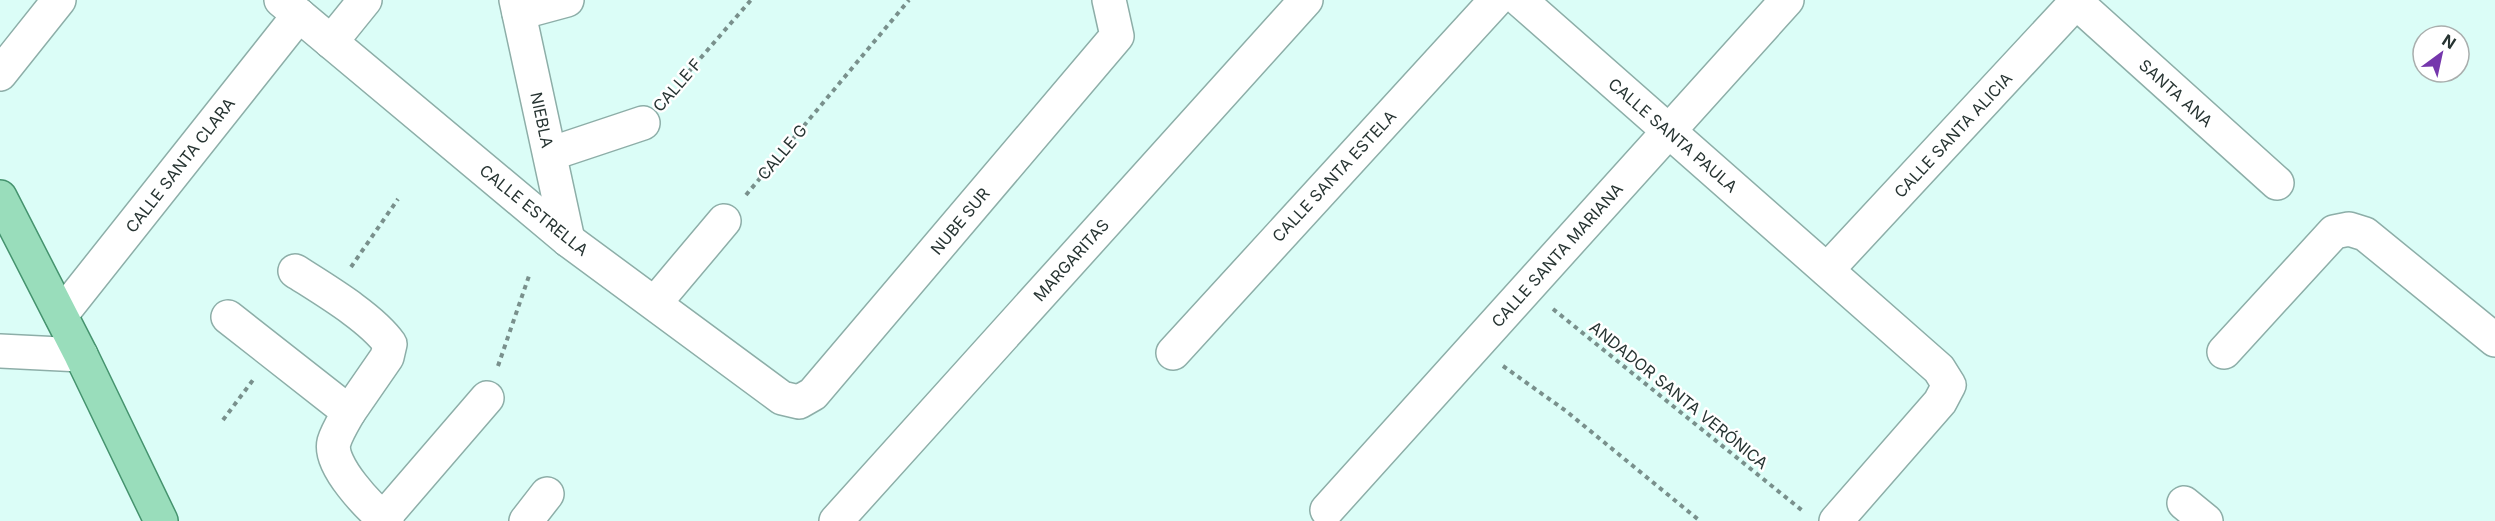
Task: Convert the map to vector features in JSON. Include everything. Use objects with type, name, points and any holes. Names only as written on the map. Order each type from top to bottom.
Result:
[{"type":"main road","points":[[0,197],[81,355],[161,521]]},
{"type":"street","points":[[0,74],[59,0]]},
{"type":"street","points":[[331,42],[365,0]]},
{"type":"street","points":[[518,6],[567,0]]},
{"type":"street","name":"NUBE SUR","points":[[799,402],[813,394],[1117,36],[1109,0]]},
{"type":"street","name":"MARGARITAS","points":[[836,521],[1306,0]]},
{"type":"street","name":"CALLE SANTA ESTELA","points":[[1173,352],[1496,0]]},
{"type":"street","name":"CALLE SANTA PAULA","points":[[1520,0],[1939,369],[1949,385],[1940,402],[1821,517]]},
{"type":"street","name":"CALLE SANTA MARIANA","points":[[1327,510],[1787,0]]},
{"type":"street","name":"SANTA ANA","points":[[2077,1],[2277,183]]},
{"type":"street","name":"CALLE SANTA ALICIA","points":[[1827,270],[2077,1]]},
{"type":"street","name":"NIEBLA","points":[[518,6],[568,240]]},
{"type":"street","name":"CALLE ESTRELLA","points":[[290,7],[568,240],[782,398],[799,402]]},
{"type":"street","name":"CALLE SANTA CLARA","points":[[61,315],[290,7]]},
{"type":"street","name":"CALLE F","points":[[550,154],[643,123]]},
{"type":"street","points":[[655,303],[724,221]]},
{"type":"street","points":[[2224,352],[2334,232],[2349,229],[2364,234],[2495,340]]},
{"type":"street","points":[[295,271],[332,295],[383,334],[390,344],[387,357],[349,412],[334,443],[337,464],[384,520],[487,398]]},
{"type":"street","points":[[228,317],[349,412]]},
{"type":"street","points":[[0,351],[81,355]]},
{"type":"street","points":[[526,521],[547,494]]},
{"type":"path","name":"CALLE F","points":[[643,123],[751,0]]},
{"type":"path","name":"CALLE G","points":[[724,221],[909,0]]},
{"type":"path","points":[[332,295],[398,199]]},
{"type":"path","points":[[487,398],[530,273]]},
{"type":"path","name":"ANDADOR SANTA VERÓNICA","points":[[1527,288],[1821,517]]},
{"type":"path","points":[[1475,346],[1566,411],[1700,521]]},
{"type":"path","points":[[223,420],[273,353]]}]
